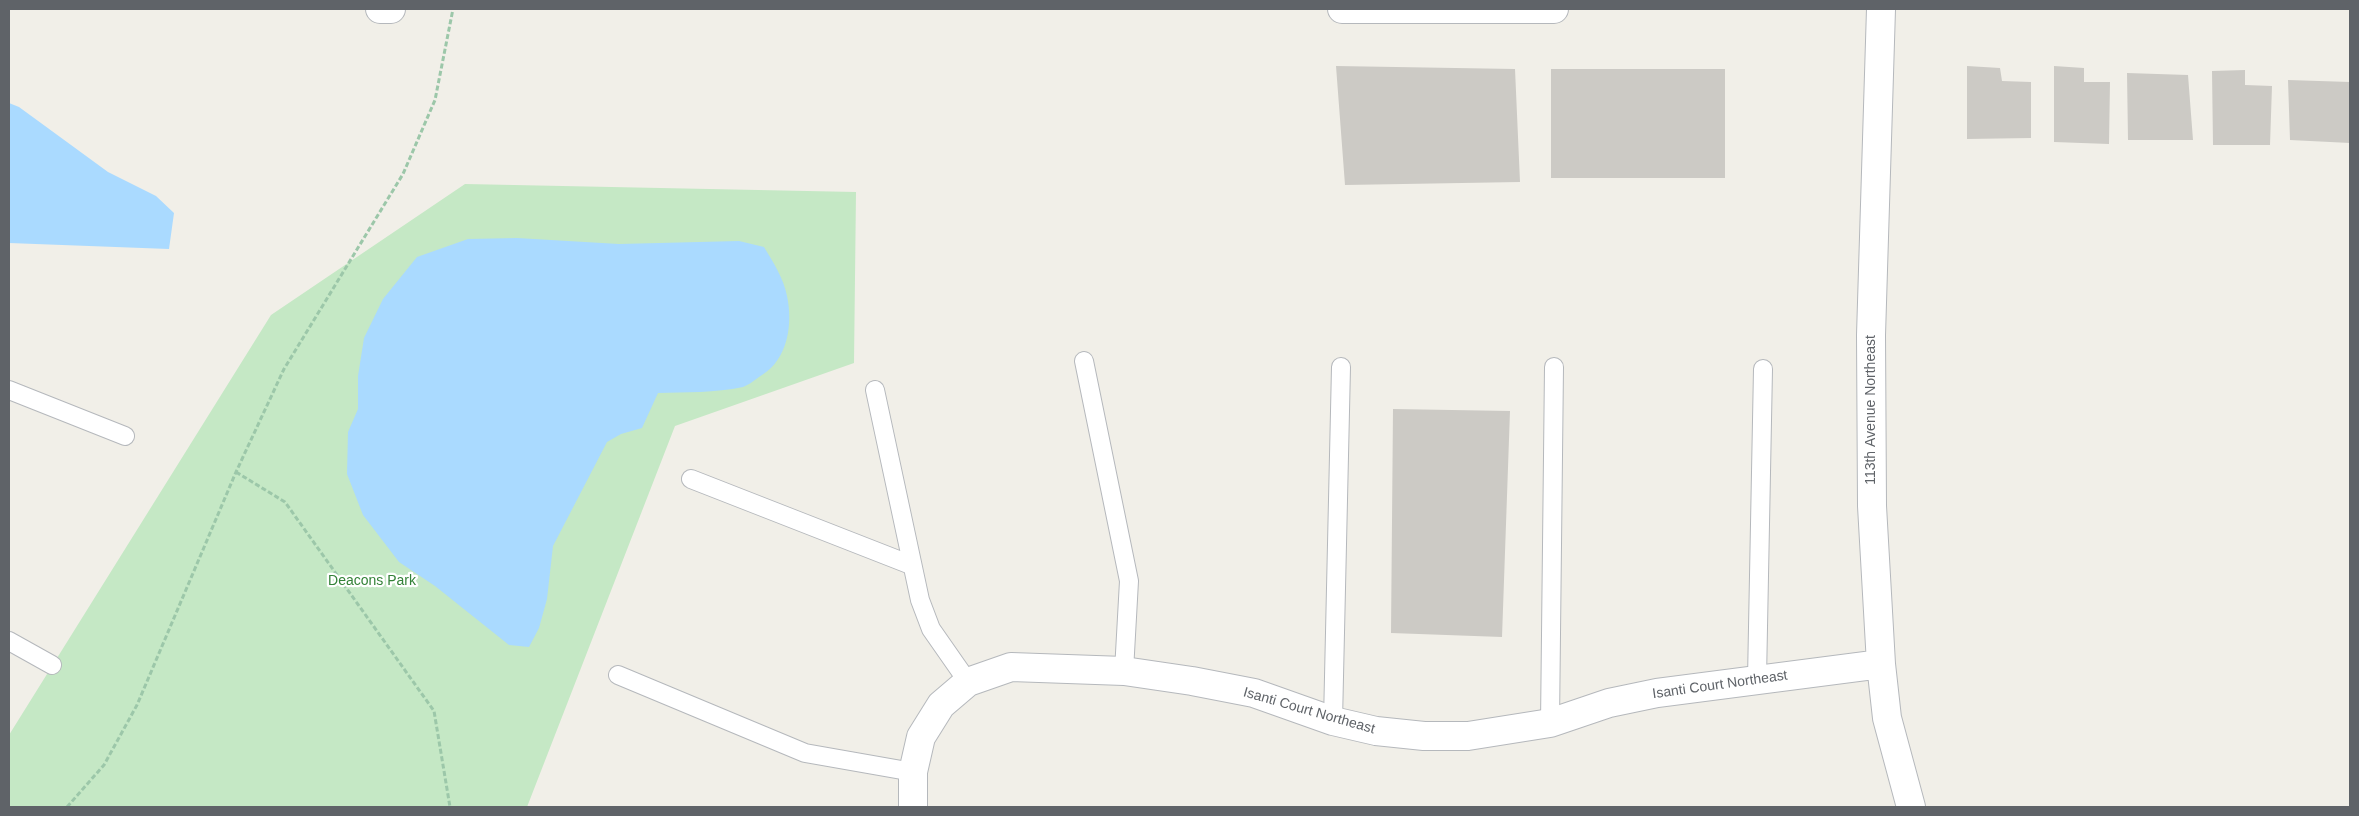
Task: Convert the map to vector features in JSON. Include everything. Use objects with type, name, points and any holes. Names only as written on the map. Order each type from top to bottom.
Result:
[{"type":"street","points":[[380,9],[391,9]]},
{"type":"street","points":[[1342,9],[1554,9]]},
{"type":"street","name":"113th Avenue Northeast","points":[[1881,9],[1871,335],[1872,506],[1881,664],[1887,718],[1911,807]]},
{"type":"street","name":"Isanti Court Northeast","points":[[913,807],[913,772],[921,738],[941,705],[968,682],[1011,667],[1124,671],[1192,681],[1254,693],[1333,721],[1376,731],[1424,736],[1468,736],[1550,724],[1608,703],[1657,693],[1881,664]]},
{"type":"lane","points":[[1084,361],[1129,581],[1124,671]]},
{"type":"lane","points":[[1333,721],[1341,368]]},
{"type":"lane","points":[[1550,724],[1554,368]]},
{"type":"lane","points":[[1757,679],[1763,370]]},
{"type":"lane","points":[[9,390],[125,436]]},
{"type":"lane","points":[[875,390],[920,600],[931,629],[968,682]]},
{"type":"lane","points":[[691,479],[911,565]]},
{"type":"lane","points":[[9,641],[52,665]]},
{"type":"lane","points":[[618,675],[805,754],[913,772]]},
{"type":"path","points":[[66,807],[104,765],[137,705],[236,472],[284,369],[403,174],[435,100],[453,9]]},
{"type":"path","points":[[236,472],[286,502],[434,711],[450,807]]},
{"type":"green space","name":"Deacons Park","points":[[465,184],[856,192],[854,363],[675,426],[527,807],[9,807],[9,735],[271,315]]},
{"type":"water","points":[[9,103],[19,107],[108,172],[156,196],[174,213],[169,249],[9,243]]},
{"type":"water","points":[[517,238],[619,244],[739,241],[764,247],[783,283],[789,307],[789,329],[786,340],[778,360],[771,368],[743,387],[700,392],[658,393],[642,428],[621,434],[607,442],[553,546],[547,599],[539,628],[529,647],[509,645],[435,586],[399,562],[363,515],[347,474],[348,432],[358,409],[358,376],[364,338],[383,299],[417,257],[468,239]]},
{"type":"building","points":[[1336,66],[1515,69],[1520,182],[1345,185]]},
{"type":"building","points":[[1967,66],[2000,68],[2002,81],[2031,82],[2031,138],[1967,139]]},
{"type":"building","points":[[2054,66],[2084,68],[2084,82],[2110,82],[2109,144],[2054,142]]},
{"type":"building","points":[[1551,69],[1725,69],[1725,178],[1551,178]]},
{"type":"building","points":[[2245,70],[2245,85],[2272,86],[2270,145],[2213,145],[2212,71]]},
{"type":"building","points":[[2127,73],[2188,75],[2193,140],[2128,140]]},
{"type":"building","points":[[2288,80],[2350,82],[2350,143],[2290,140]]},
{"type":"building","points":[[1393,409],[1510,411],[1502,637],[1391,633]]}]
